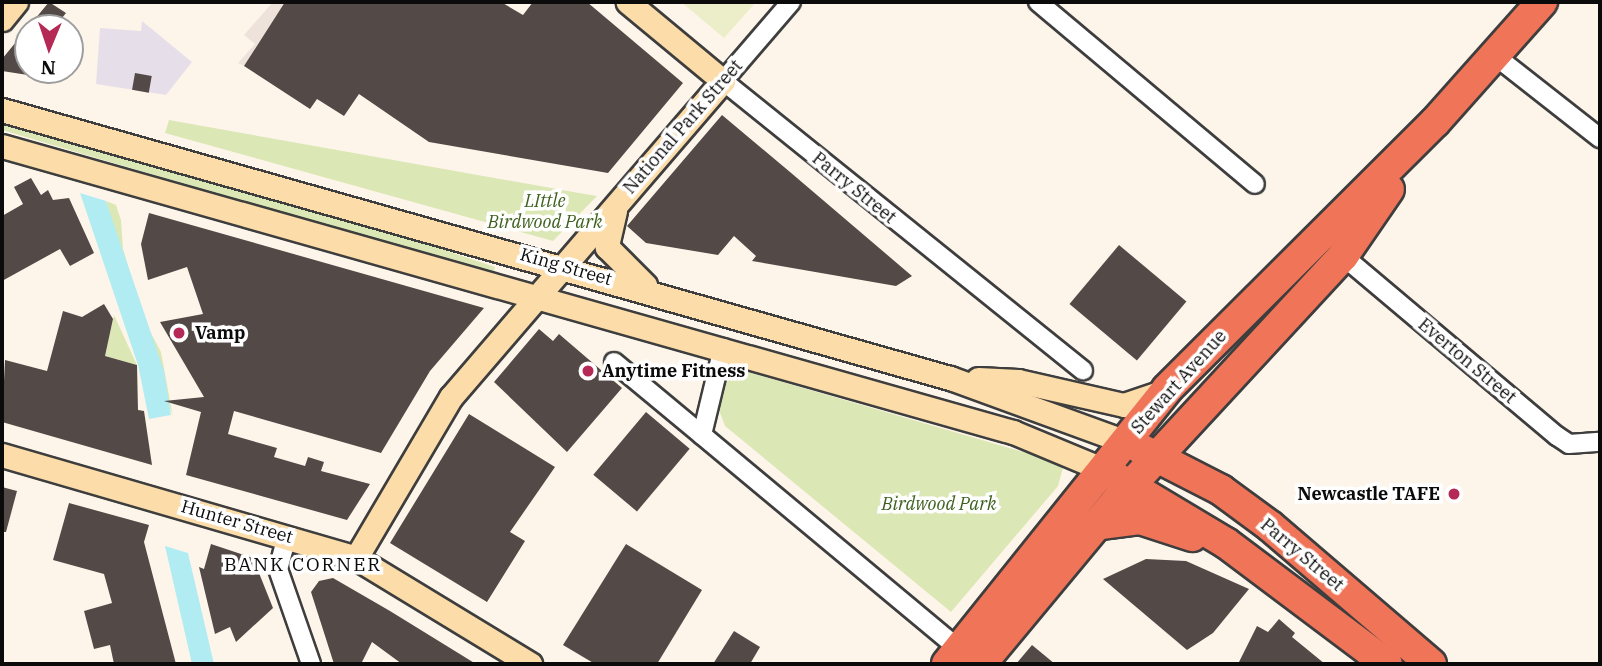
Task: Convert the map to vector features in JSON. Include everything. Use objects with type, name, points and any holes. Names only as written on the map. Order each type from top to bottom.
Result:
[{"type":"highway","name":"Stewart Avenue","points":[[962,659],[1102,469],[1167,389],[1435,122],[1542,2]]},
{"type":"highway","name":"Stewart Avenue","points":[[962,659],[1095,525],[1343,256],[1435,122]]},
{"type":"highway","name":"Parry Street","points":[[1126,442],[1158,456],[1270,526],[1382,655]]},
{"type":"highway","name":"Parry Street","points":[[1102,469],[1251,561],[1382,655],[1431,664]]},
{"type":"highway","points":[[1095,525],[1123,519],[1158,523],[1251,561]]},
{"type":"main road","points":[[2,19],[16,2]]},
{"type":"main road","name":"Parry Street","points":[[628,2],[723,80]]},
{"type":"main road","name":"National Park Street","points":[[356,558],[452,397],[723,80]]},
{"type":"main road","name":"King Street","points":[[2,110],[656,292],[950,379],[1126,442]]},
{"type":"main road","name":"King Street","points":[[2,146],[1013,432],[1102,469]]},
{"type":"main road","points":[[618,201],[607,247],[630,275],[656,292]]},
{"type":"main road","points":[[950,379],[1018,381],[1124,405],[1167,389]]},
{"type":"main road","name":"Hunter Street","points":[[2,455],[356,558],[530,664]]},
{"type":"street","name":"National Park Street","points":[[723,80],[790,2]]},
{"type":"street","points":[[1038,2],[1255,184]]},
{"type":"street","points":[[1494,55],[1600,138]]},
{"type":"street","name":"Parry Street","points":[[723,80],[1083,370]]},
{"type":"street","name":"Everton Street","points":[[1343,256],[1557,436],[1569,443],[1600,442]]},
{"type":"street","points":[[702,435],[723,348]]},
{"type":"street","points":[[614,362],[962,659]]},
{"type":"street","points":[[287,536],[278,569],[312,664]]},
{"type":"shaded area","points":[[273,2],[285,2],[244,66],[238,63],[255,44],[244,35]]},
{"type":"shaded area","points":[[142,21],[192,62],[166,95],[96,84],[100,28],[141,31]]},
{"type":"green space","points":[[681,2],[756,2],[724,38]]},
{"type":"green space","points":[[2,120],[373,226],[495,267],[493,275],[2,130]]},
{"type":"green space","name":"LIttle Birdwood Park","points":[[169,120],[597,196],[553,241],[165,133]]},
{"type":"green space","points":[[106,201],[116,205],[121,220],[123,249],[144,320],[161,352],[173,417]]},
{"type":"green space","points":[[114,315],[137,365],[105,356]]},
{"type":"green space","name":"Birdwood Park","points":[[741,370],[1064,464],[1058,486],[951,612],[725,426],[719,410],[724,384]]},
{"type":"water","points":[[80,193],[106,201],[164,371],[171,415],[149,419],[138,365]]},
{"type":"water","points":[[165,546],[188,553],[214,664],[192,664]]},
{"type":"building","points":[[49,2],[66,13],[65,14],[39,14]]},
{"type":"building","points":[[285,2],[501,2],[523,15],[533,2],[587,2],[683,83],[608,173],[429,142],[359,94],[344,116],[317,99],[310,109],[244,66]]},
{"type":"building","points":[[14,44],[14,73],[2,71],[2,59]]},
{"type":"building","points":[[135,73],[152,76],[149,93],[132,90]]},
{"type":"building","points":[[722,115],[912,276],[896,286],[752,261],[756,256],[734,236],[718,255],[646,243],[627,226]]},
{"type":"building","points":[[31,178],[41,195],[48,190],[53,200],[69,198],[94,253],[70,266],[60,249],[2,281],[2,216],[23,204],[14,187]]},
{"type":"building","points":[[149,213],[484,308],[430,371],[381,453],[234,411],[228,434],[277,448],[274,457],[305,466],[308,457],[324,462],[321,471],[370,484],[347,520],[186,475],[201,412],[164,401],[204,397],[160,322],[203,314],[187,267],[148,280],[141,244]]},
{"type":"building","points":[[1119,245],[1186,302],[1137,361],[1070,304]]},
{"type":"building","points":[[104,304],[113,319],[105,356],[137,365],[138,410],[144,411],[152,465],[2,422],[5,360],[47,371],[63,311],[82,317]]},
{"type":"building","points":[[539,329],[553,341],[559,334],[622,388],[567,452],[494,382]]},
{"type":"building","points":[[646,412],[690,449],[637,511],[593,475]]},
{"type":"building","points":[[469,414],[555,467],[510,532],[525,541],[487,602],[390,543]]},
{"type":"building","points":[[2,487],[17,491],[6,532],[2,532]]},
{"type":"building","points":[[69,503],[149,525],[144,542],[176,664],[114,664],[110,645],[94,649],[84,611],[112,603],[104,574],[53,560]]},
{"type":"building","points":[[211,544],[253,558],[273,608],[236,642],[230,627],[215,634],[199,567],[204,569]]},
{"type":"building","points":[[626,544],[702,590],[657,664],[595,664],[563,645]]},
{"type":"building","points":[[1146,559],[1186,561],[1249,589],[1213,633],[1187,650],[1103,579]]},
{"type":"building","points":[[333,578],[476,664],[402,664],[372,642],[361,664],[334,664],[311,592],[319,581]]},
{"type":"building","points":[[1279,619],[1295,633],[1292,637],[1325,664],[1238,664],[1257,626],[1268,632]]},
{"type":"building","points":[[734,631],[760,647],[750,664],[713,664]]},
{"type":"building","points":[[1032,645],[1055,664],[1016,664]]},
{"type":"place","name":"Vamp","points":[[179,333]]},
{"type":"place","name":"Anytime Fitness","points":[[588,371]]},
{"type":"place","name":"Newcastle TAFE","points":[[1454,494]]},
{"type":"district","name":"BANK CORNER","points":[[303,565]]}]
